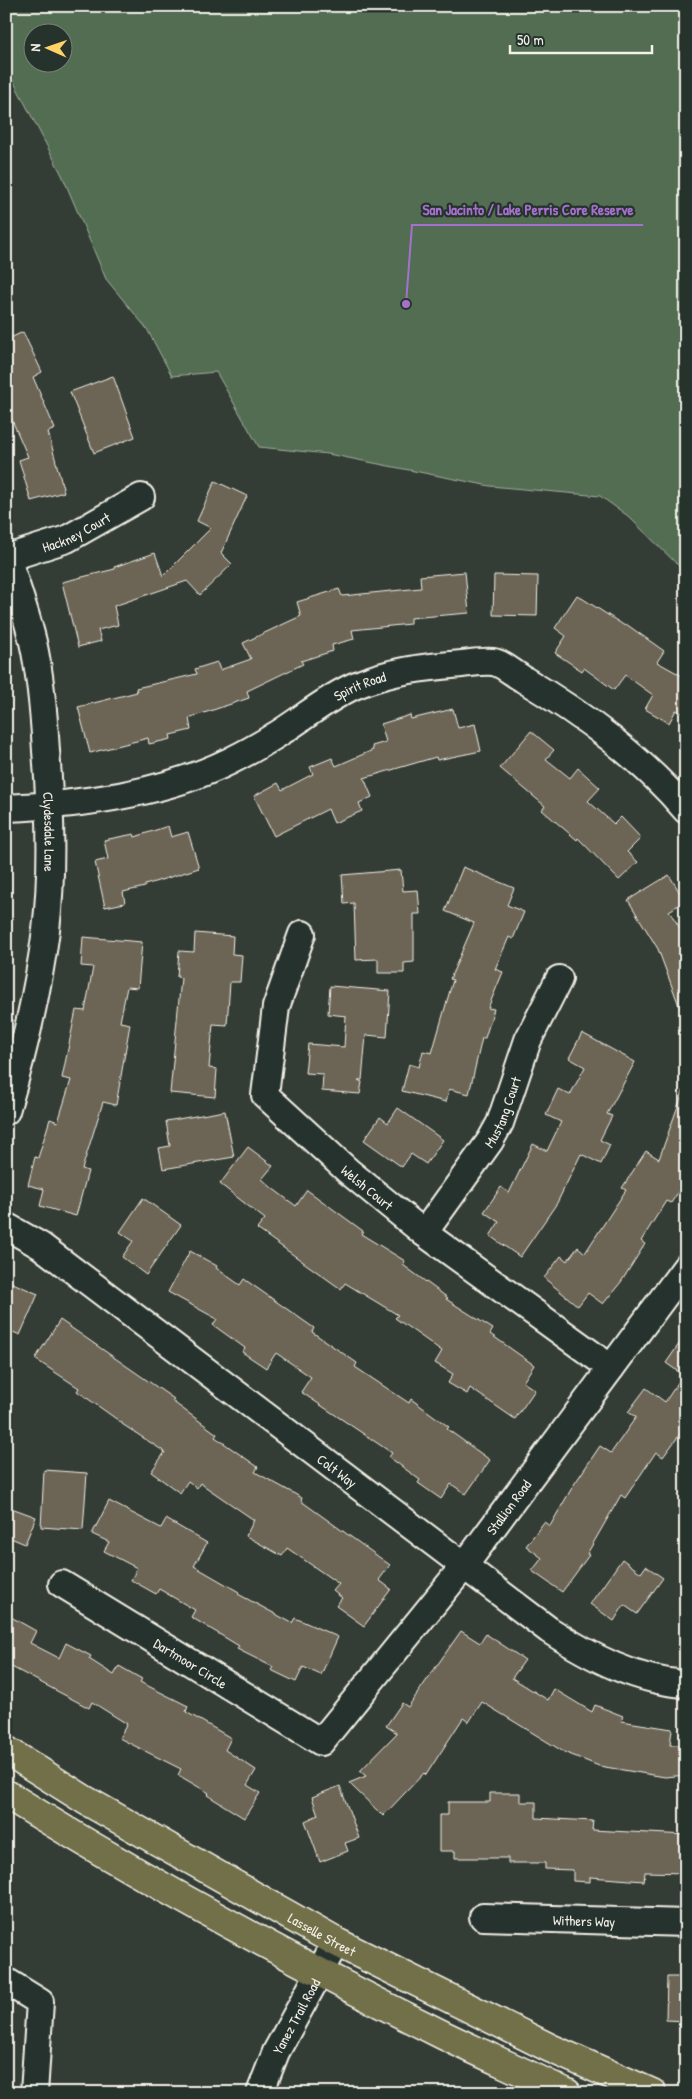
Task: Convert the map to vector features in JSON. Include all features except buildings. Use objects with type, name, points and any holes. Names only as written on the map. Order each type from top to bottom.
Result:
[{"type":"main road","name":"Lasselle Street","points":[[6,1750],[85,1800],[336,1942],[550,2048],[652,2093]]},
{"type":"main road","points":[[6,1794],[133,1870],[320,1972],[446,2036],[567,2093]]},
{"type":"main road","points":[[505,2063],[548,2066],[610,2093]]},
{"type":"street","name":"Hackney Court","points":[[7,557],[67,539],[141,497]]},
{"type":"street","name":"Clydesdale Lane","points":[[6,1111],[24,1048],[37,988],[46,928],[50,868],[50,806],[42,695],[33,643],[7,557]]},
{"type":"street","name":"Spirit Road","points":[[6,808],[50,806],[108,798],[197,775],[229,762],[273,738],[331,699],[380,676],[418,667],[494,662],[564,704],[631,754],[663,784],[686,810]]},
{"type":"street","name":"Welsh Court","points":[[302,934],[276,1007],[265,1095],[348,1171],[424,1233],[611,1368]]},
{"type":"street","name":"Mustang Court","points":[[424,1233],[490,1141],[500,1122],[528,1040],[558,979]]},
{"type":"street","name":"Colt Way","points":[[6,1226],[41,1246],[549,1630],[584,1652],[632,1673],[669,1683],[686,1684]]},
{"type":"street","name":"Stallion Road","points":[[321,1742],[464,1566],[686,1267]]},
{"type":"street","name":"Dartmoor Circle","points":[[62,1584],[321,1742]]},
{"type":"street","name":"Withers Way","points":[[483,1918],[686,1923]]},
{"type":"street","name":"Yanez Trail Road","points":[[260,2093],[276,2052],[336,1942]]},
{"type":"street","points":[[6,1981],[40,2002],[34,2093]]},
{"type":"green space","points":[[6,6],[686,6],[686,573],[628,516],[600,496],[490,486],[328,454],[259,447],[216,372],[172,376],[147,329],[106,279],[62,175],[6,67]]},
{"type":"place","name":"San Jacinto / Lake Perris Core Reserve","points":[[406,304]]}]
